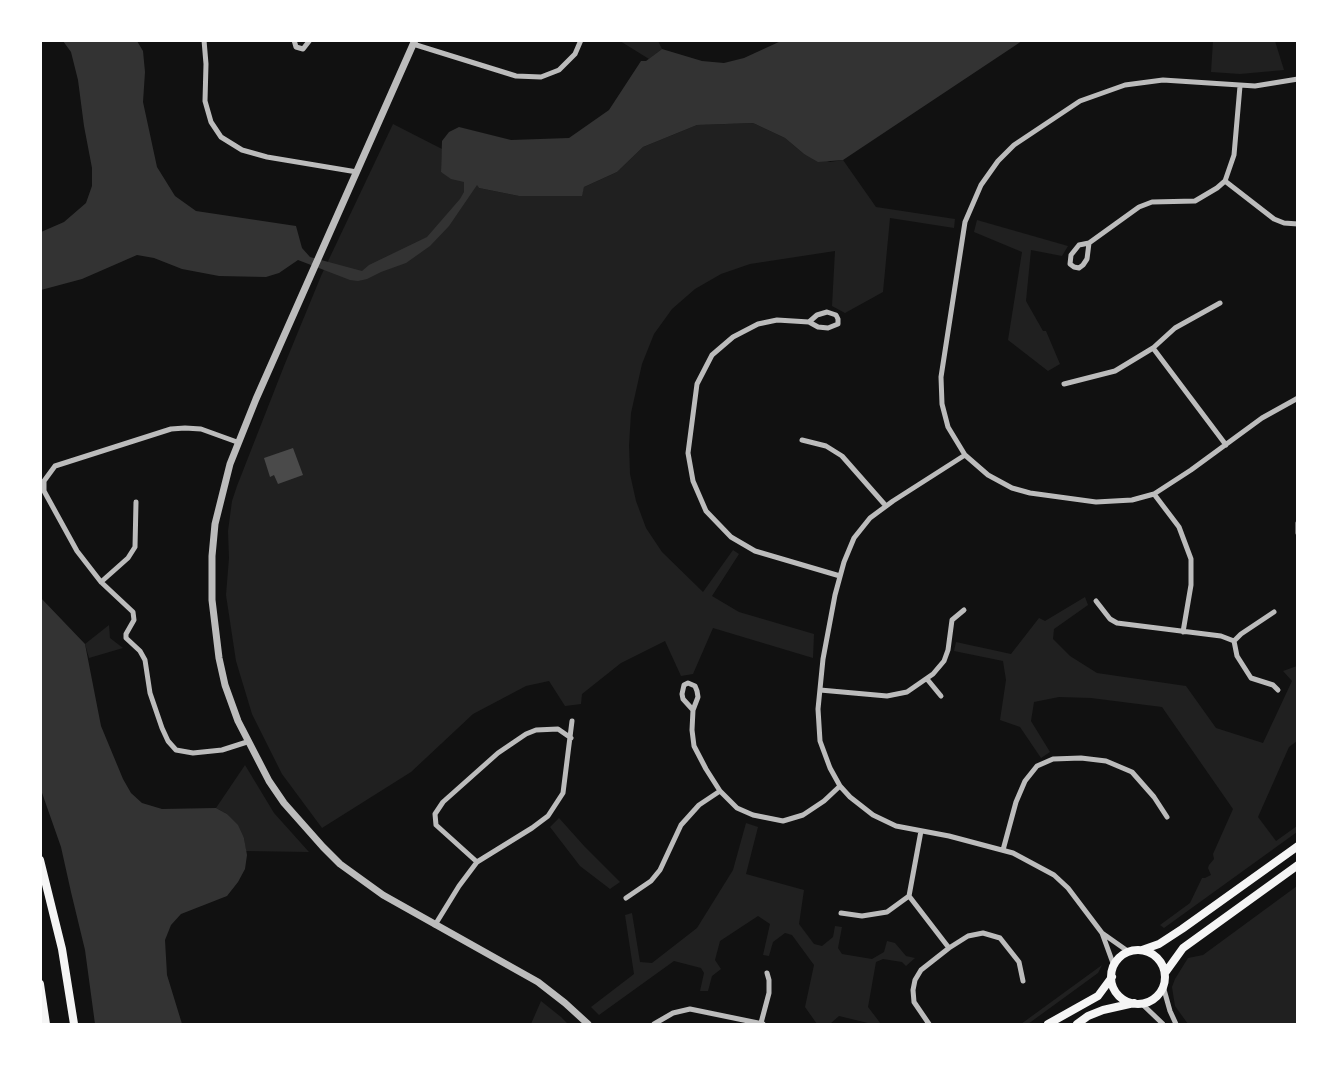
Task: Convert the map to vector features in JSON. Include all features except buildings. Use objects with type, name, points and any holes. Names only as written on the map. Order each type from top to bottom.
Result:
[{"type":"main road","points":[[1138,1003],[1121,997],[1116,992],[1112,977],[1114,966],[1120,957],[1129,951],[1142,950],[1159,944],[1298,846]]},
{"type":"main road","points":[[40,860],[62,948],[74,1024]]},
{"type":"main road","points":[[1077,1024],[1088,1016],[1103,1010],[1155,998],[1163,986],[1165,973],[1183,948],[1298,866]]},
{"type":"main road","points":[[1142,950],[1157,958],[1165,973]]},
{"type":"main road","points":[[1048,1024],[1098,996],[1112,977]]},
{"type":"main road","points":[[40,984],[46,1024]]},
{"type":"street","points":[[204,40],[205,101],[211,122],[221,137],[242,150],[267,157],[357,172]]},
{"type":"street","points":[[294,40],[296,46],[303,49],[310,40]]},
{"type":"street","points":[[581,40],[575,54],[559,70],[541,77],[516,76],[414,42],[237,442],[221,493],[215,524],[211,591],[219,658],[231,703],[247,742],[269,782],[284,803],[340,864],[382,895],[537,982],[588,1024]]},
{"type":"street","points":[[1298,79],[1240,86],[1163,80],[1125,85],[1108,89],[1080,101],[1014,145],[989,172],[974,198],[965,222],[941,371],[942,404],[948,426],[965,455],[994,479],[1012,488],[1029,493],[1096,502],[1114,503],[1154,494],[1262,418],[1298,398]]},
{"type":"street","points":[[1089,243],[1087,259],[1083,265],[1079,268],[1070,264],[1071,255],[1079,245],[1089,243],[1139,207],[1152,202],[1195,201],[1224,181],[1234,155],[1240,86]]},
{"type":"street","points":[[1224,181],[1274,219],[1284,223],[1298,224]]},
{"type":"street","points":[[1064,384],[1115,371],[1153,348],[1175,328],[1220,303]]},
{"type":"street","points":[[809,322],[822,313],[832,313],[838,319],[838,324],[828,328],[818,327],[809,322],[777,320],[758,324],[733,337],[712,355],[698,384],[688,453],[693,481],[706,512],[730,537],[755,551],[840,576]]},
{"type":"street","points":[[1153,348],[1226,445]]},
{"type":"street","points":[[237,442],[201,429],[171,429],[55,466],[44,481],[44,491],[77,551],[101,582],[133,612],[135,620],[126,638],[140,651],[145,660],[150,693],[168,741],[176,750],[193,753],[222,750],[247,742]]},
{"type":"street","points":[[802,440],[826,446],[842,456],[886,506]]},
{"type":"street","points":[[965,455],[870,518],[855,538],[840,576],[824,659],[818,724],[820,741],[830,768],[840,786],[873,815],[896,826],[949,836],[1013,853],[1054,875],[1068,888],[1102,933],[1114,966]]},
{"type":"street","points":[[1154,494],[1179,527],[1191,559],[1191,585],[1183,632]]},
{"type":"street","points":[[101,582],[128,558],[135,547],[136,502]]},
{"type":"street","points":[[1298,523],[1298,533]]},
{"type":"street","points":[[1096,601],[1110,619],[1117,623],[1221,636],[1234,641]]},
{"type":"street","points":[[820,690],[887,696],[907,692],[927,679],[944,661],[948,650],[952,620],[964,610]]},
{"type":"street","points":[[1234,641],[1274,612]]},
{"type":"street","points":[[1234,641],[1237,656],[1251,678],[1272,685],[1278,690]]},
{"type":"street","points":[[927,679],[941,696]]},
{"type":"street","points":[[693,710],[683,699],[682,694],[684,685],[688,683],[695,686],[698,697],[693,710],[694,746],[720,791],[737,808],[753,815],[783,821],[803,815],[824,801],[840,786]]},
{"type":"street","points":[[435,925],[477,862],[548,816],[563,793],[572,721]]},
{"type":"street","points":[[477,862],[436,825],[435,814],[443,802],[493,757],[526,734],[536,730],[558,729],[571,738]]},
{"type":"street","points":[[1003,850],[1016,802],[1025,782],[1038,766],[1053,759],[1081,758],[1106,761],[1132,772],[1154,797],[1167,817]]},
{"type":"street","points":[[626,898],[651,881],[660,870],[681,825],[699,805],[720,791]]},
{"type":"street","points":[[841,913],[862,916],[886,912],[909,896],[921,831]]},
{"type":"street","points":[[909,896],[949,948]]},
{"type":"street","points":[[929,1024],[914,1002],[915,980],[921,970],[949,948],[974,934],[983,933],[1000,938],[1018,962],[1023,981]]},
{"type":"street","points":[[1102,933],[1129,951]]},
{"type":"street","points":[[654,1024],[673,1013],[690,1009],[762,1024],[770,987],[767,973]]},
{"type":"street","points":[[1163,986],[1176,1024]]},
{"type":"street","points":[[1138,1003],[1163,1024]]},
{"type":"shaded area","points":[[63,41],[137,41],[143,51],[145,72],[143,102],[157,167],[175,196],[196,211],[296,226],[302,248],[310,257],[362,271],[369,265],[427,237],[460,199],[464,192],[464,182],[451,179],[441,172],[442,141],[449,132],[459,127],[511,140],[569,138],[609,110],[641,61],[646,61],[662,49],[702,61],[724,63],[744,58],[781,41],[1022,41],[843,160],[818,162],[785,138],[753,123],[697,125],[643,147],[617,172],[584,187],[582,196],[519,196],[479,188],[477,185],[449,226],[430,246],[406,263],[367,279],[350,280],[298,260],[279,273],[266,277],[219,276],[182,269],[154,258],[137,255],[82,279],[41,290],[41,232],[64,222],[86,203],[92,186],[92,168],[78,80],[71,52]]},
{"type":"shaded area","points":[[620,41],[658,41],[662,49],[649,59]]},
{"type":"shaded area","points":[[1213,41],[1275,41],[1284,70],[1240,74],[1211,72]]},
{"type":"shaded area","points":[[753,123],[785,138],[804,154],[830,162],[843,160],[876,207],[955,219],[954,228],[890,218],[883,292],[845,313],[832,306],[835,251],[750,264],[721,274],[695,289],[672,309],[654,334],[642,364],[631,413],[629,445],[630,474],[636,501],[646,528],[662,552],[703,592],[733,550],[739,554],[712,596],[739,612],[814,634],[813,658],[713,628],[693,674],[681,676],[665,641],[621,663],[582,694],[581,704],[565,706],[549,681],[526,686],[473,714],[411,772],[322,828],[282,774],[252,714],[236,661],[226,595],[229,558],[228,531],[232,501],[237,486],[284,366],[321,276],[393,124],[442,149],[441,172],[477,184],[479,188],[519,196],[581,196],[584,187],[617,172],[643,147],[697,125]]},
{"type":"shaded area","points":[[977,220],[1068,246],[1062,256],[1031,250],[1026,301],[1043,331],[1046,331],[1060,364],[1048,371],[1008,340],[1022,252],[974,232]]},
{"type":"shaded area","points":[[40,597],[85,644],[101,726],[131,793],[142,803],[162,809],[216,808],[227,814],[238,825],[244,838],[247,855],[245,869],[238,882],[227,896],[181,914],[171,925],[165,940],[167,975],[182,1024],[95,1024],[85,950],[61,847],[41,790]]},
{"type":"shaded area","points":[[1085,597],[1088,605],[1054,629],[1053,639],[1070,656],[1097,673],[1186,686],[1216,728],[1263,743],[1292,681],[1283,671],[1297,666],[1297,741],[1289,747],[1258,817],[1276,841],[1297,826],[1297,832],[1164,928],[1160,925],[1190,903],[1202,878],[1211,875],[1209,865],[1214,859],[1213,854],[1233,809],[1162,707],[1091,698],[1059,697],[1034,702],[1031,721],[1050,752],[1041,758],[1020,727],[1000,720],[1006,680],[1003,661],[954,651],[956,642],[1011,654],[1039,618],[1045,621]]},
{"type":"shaded area","points":[[109,625],[110,638],[123,648],[89,658],[85,644]]},
{"type":"shaded area","points":[[245,765],[274,813],[309,852],[246,851],[244,838],[227,814],[216,808]]},
{"type":"shaded area","points":[[559,818],[620,882],[610,889],[580,866],[550,827]]},
{"type":"shaded area","points":[[746,823],[758,827],[746,874],[804,890],[799,924],[814,944],[822,946],[833,937],[835,926],[842,927],[838,948],[842,954],[872,959],[884,952],[887,941],[895,943],[906,956],[915,958],[906,966],[902,962],[883,959],[876,962],[868,1007],[881,1024],[839,1016],[830,1024],[817,1024],[805,1007],[814,965],[792,935],[785,933],[773,942],[769,956],[763,955],[770,924],[758,916],[720,941],[715,960],[721,969],[712,976],[708,991],[700,991],[704,973],[701,968],[674,961],[599,1015],[591,1007],[634,974],[625,915],[632,913],[640,962],[652,963],[697,928],[733,870]]},
{"type":"shaded area","points":[[1297,886],[1297,1024],[1188,1024],[1175,1006],[1172,987],[1188,958],[1203,955]]},
{"type":"shaded area","points":[[1102,965],[1098,973],[1050,1008],[1028,1024],[1021,1024]]},
{"type":"shaded area","points":[[541,1001],[561,1017],[568,1024],[531,1024]]}]
